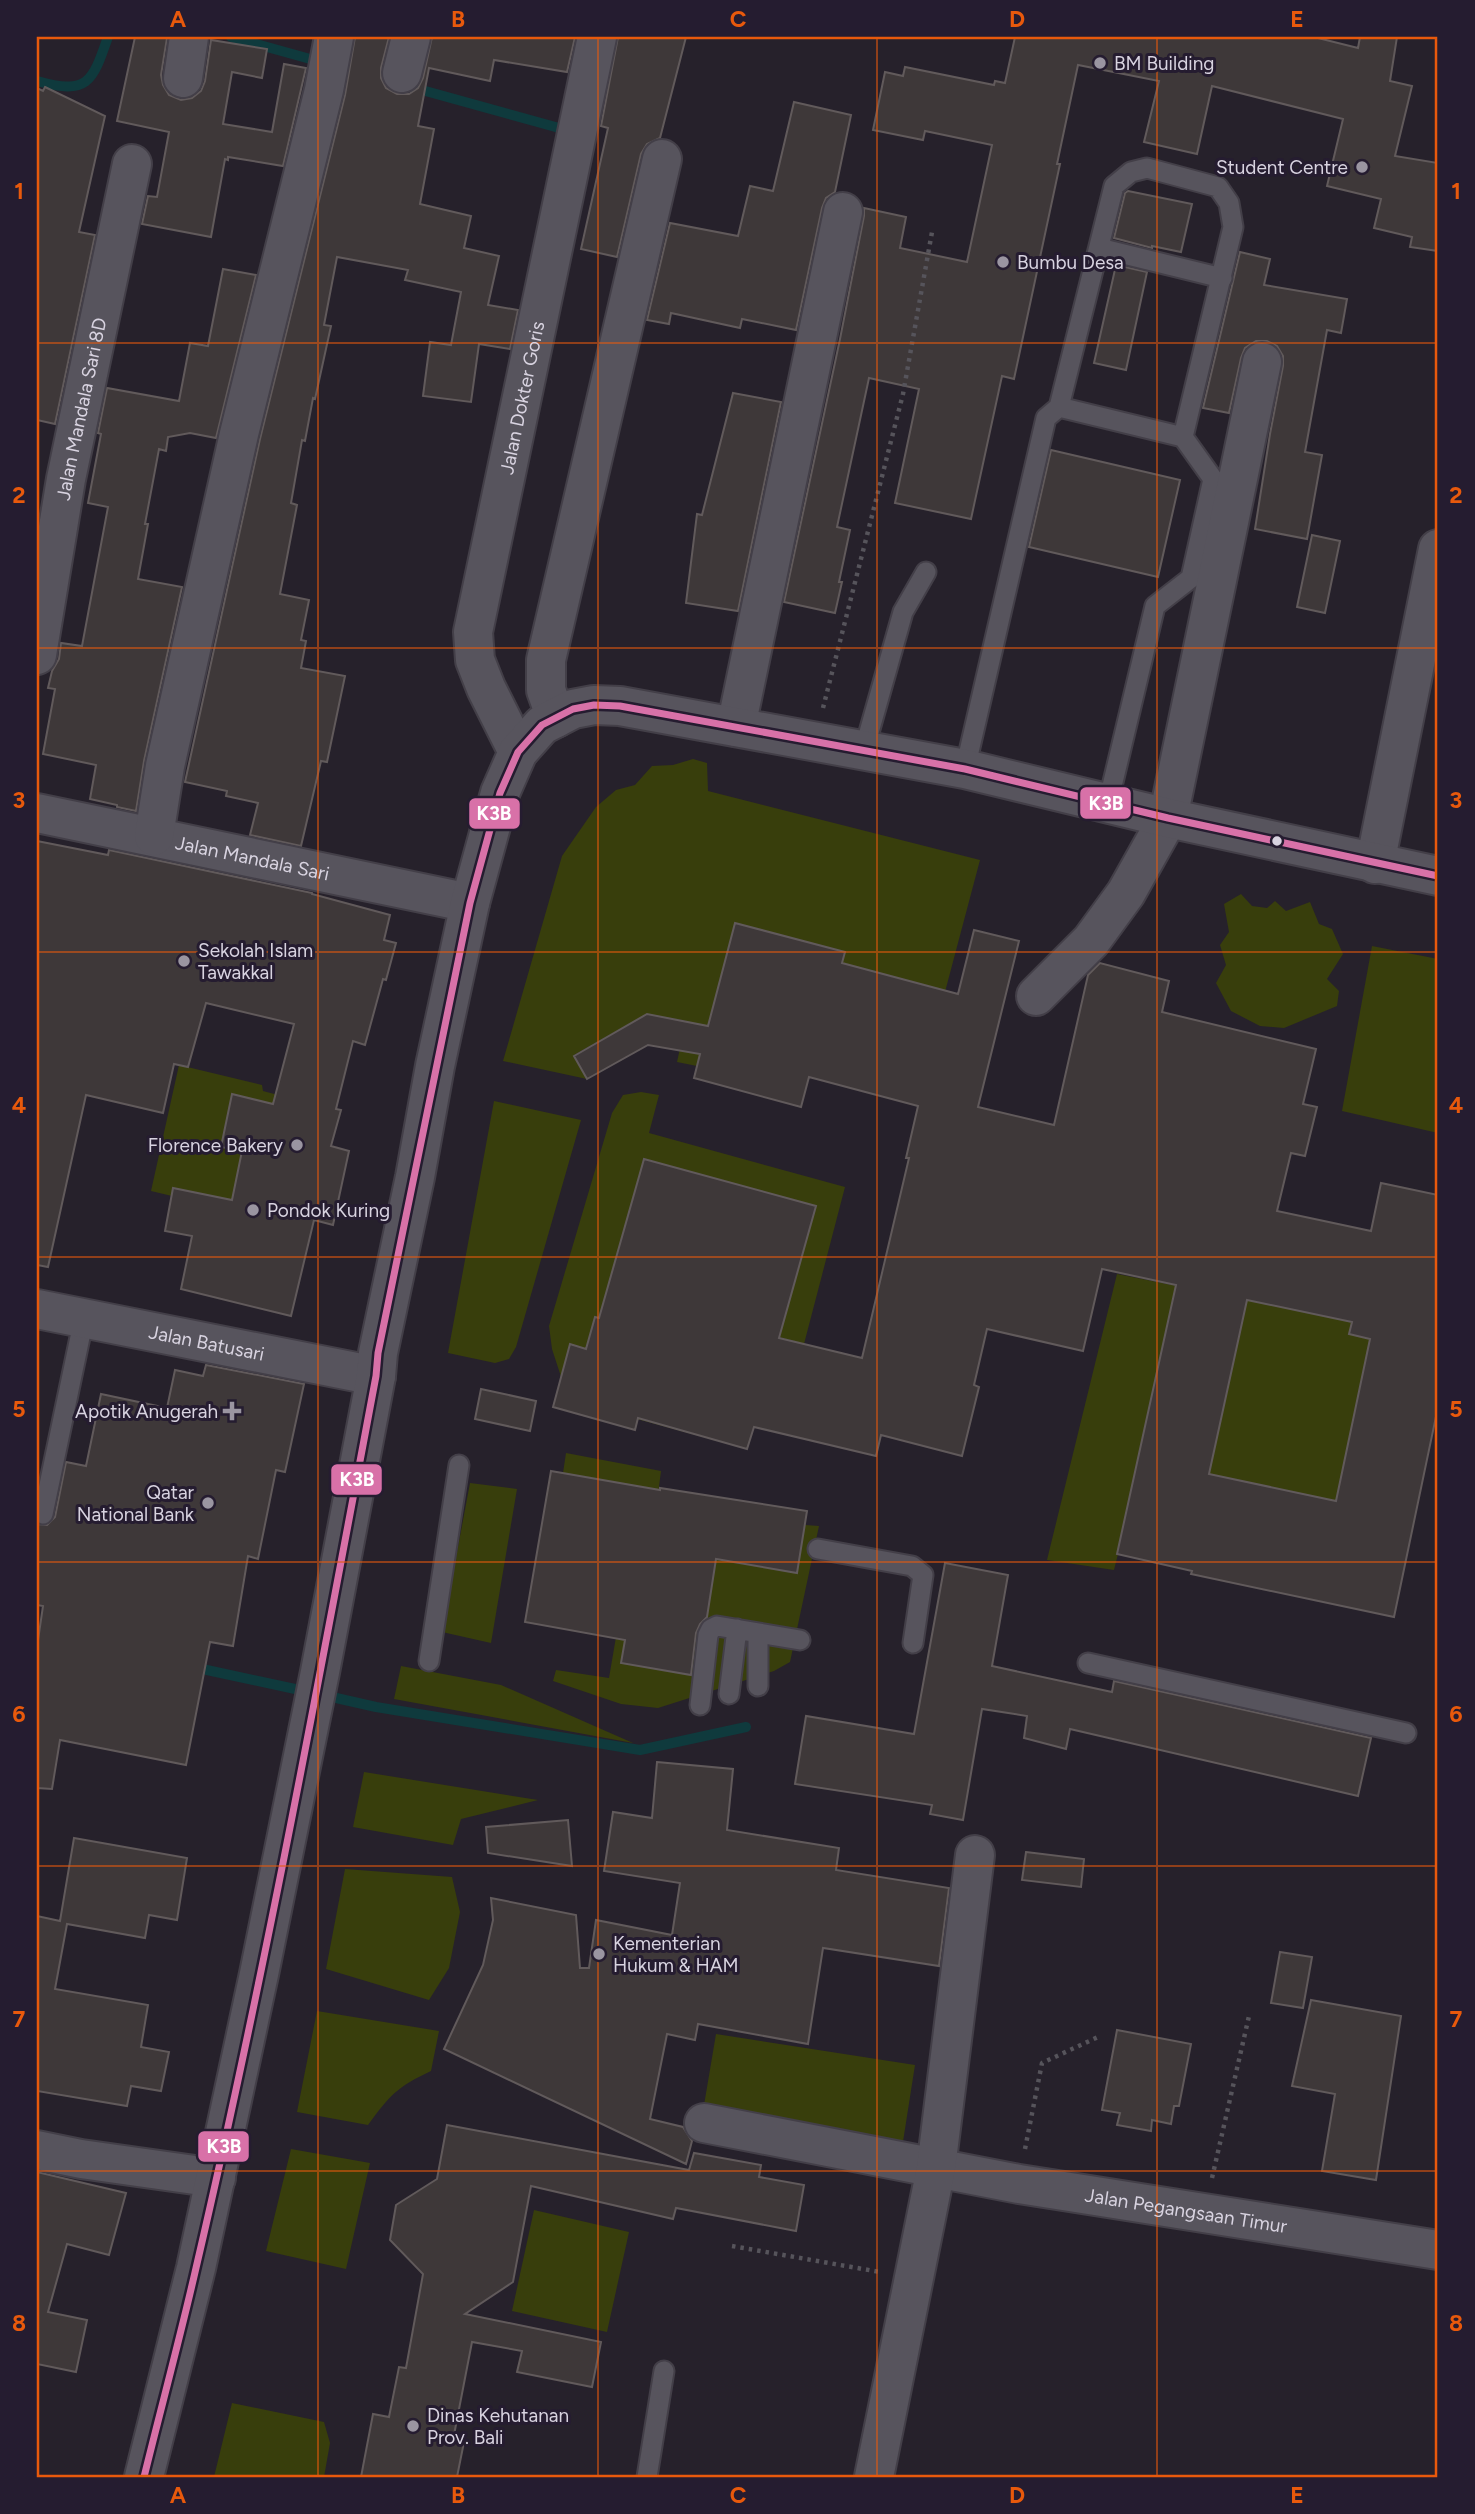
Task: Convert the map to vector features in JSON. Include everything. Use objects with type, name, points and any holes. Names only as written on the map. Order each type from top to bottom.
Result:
[{"type":"street","points":[[153,836],[165,765],[239,434],[324,90],[334,37]]},
{"type":"street","name":"Jalan Dokter Goris","points":[[518,752],[475,660],[473,632],[597,37]]},
{"type":"street","points":[[556,718],[546,690],[545,660],[662,159]]},
{"type":"street","name":"Jalan Mandala Sari 8D","points":[[37,655],[66,479],[132,164]]},
{"type":"street","points":[[736,727],[843,212]]},
{"type":"street","points":[[1036,996],[1091,941],[1126,893],[1168,818],[1262,362]]},
{"type":"street","points":[[1375,864],[1438,549]]},
{"type":"street","points":[[144,2477],[216,2178],[320,1672],[376,1376],[386,1308],[470,903],[500,793],[518,752],[542,725],[573,709],[594,705],[621,706],[965,769],[1168,818],[1438,876]]},
{"type":"street","name":"Jalan Mandala Sari","points":[[37,813],[470,903]]},
{"type":"street","name":"Jalan Batusari","points":[[37,1309],[376,1376]]},
{"type":"street","points":[[874,2477],[936,2168],[975,1855]]},
{"type":"street","name":"Jalan Pegangsaan Timur","points":[[704,2123],[1018,2184],[1438,2250]]},
{"type":"street","points":[[37,2150],[80,2159],[216,2178]]},
{"type":"lane","points":[[965,769],[1046,418],[1059,407],[1114,186],[1131,172],[1147,168],[1218,187],[1228,203],[1233,226],[1183,437]]},
{"type":"lane","points":[[1099,248],[1222,278]]},
{"type":"lane","points":[[1059,407],[1183,437],[1213,479],[1191,578],[1155,606],[1108,803]]},
{"type":"lane","points":[[864,750],[903,612],[926,572]]},
{"type":"lane","points":[[43,1514],[84,1318]]},
{"type":"lane","points":[[429,1661],[459,1465]]},
{"type":"lane","points":[[818,1549],[912,1566],[923,1575],[913,1643]]},
{"type":"lane","points":[[700,1705],[708,1635],[711,1629],[717,1626],[800,1640]]},
{"type":"lane","points":[[729,1694],[737,1629]]},
{"type":"lane","points":[[758,1633],[758,1686]]},
{"type":"lane","points":[[1088,1663],[1406,1733]]},
{"type":"lane","points":[[647,2477],[664,2371]]},
{"type":"path","points":[[816,740],[903,394],[932,232]]},
{"type":"path","points":[[1204,2213],[1249,2016]]},
{"type":"path","points":[[1018,2184],[1042,2063],[1098,2037]]},
{"type":"path","points":[[732,2246],[915,2279]]},
{"type":"green space","points":[[693,759],[707,763],[708,791],[980,860],[915,1105],[908,1104],[935,1000],[842,963],[845,952],[735,923],[697,1066],[677,1062],[686,1021],[647,1014],[574,1055],[587,1079],[503,1061],[562,856],[596,807],[616,790],[635,785],[652,766],[673,765]]},
{"type":"green space","points":[[1241,894],[1252,906],[1267,908],[1275,901],[1286,911],[1310,902],[1319,924],[1332,929],[1343,954],[1327,979],[1339,991],[1337,1006],[1284,1028],[1260,1026],[1231,1011],[1216,983],[1226,965],[1220,945],[1229,932],[1224,904]]},
{"type":"green space","points":[[1372,946],[1438,959],[1438,1133],[1342,1111]]},
{"type":"green space","points":[[179,1065],[262,1085],[263,1091],[278,1095],[275,1104],[232,1095],[221,1146],[242,1151],[232,1200],[172,1196],[151,1191]]},
{"type":"green space","points":[[641,1092],[659,1095],[649,1133],[845,1187],[804,1344],[779,1337],[747,1449],[637,1419],[566,1392],[552,1349],[549,1326],[612,1113],[623,1095]]},
{"type":"green space","points":[[494,1101],[581,1120],[516,1347],[509,1359],[495,1363],[448,1353]]},
{"type":"green space","points":[[1117,1274],[1352,1321],[1350,1334],[1438,1352],[1438,1407],[1394,1617],[1191,1574],[1192,1570],[1118,1554],[1114,1570],[1047,1560]]},
{"type":"green space","points":[[566,1453],[661,1471],[651,1549],[797,1573],[805,1525],[819,1526],[790,1662],[774,1671],[658,1708],[621,1704],[553,1681],[556,1670],[609,1678],[616,1637],[563,1473]]},
{"type":"green space","points":[[470,1483],[517,1489],[491,1643],[442,1632]]},
{"type":"green space","points":[[401,1666],[501,1685],[633,1743],[394,1699]]},
{"type":"green space","points":[[364,1772],[538,1800],[461,1819],[453,1845],[353,1827]]},
{"type":"green space","points":[[345,1869],[452,1877],[460,1912],[449,1968],[429,2000],[326,1969]]},
{"type":"green space","points":[[317,2011],[439,2031],[431,2071],[395,2093],[368,2125],[297,2112]]},
{"type":"green space","points":[[716,2034],[915,2065],[902,2148],[702,2117]]},
{"type":"green space","points":[[291,2149],[370,2163],[346,2269],[266,2251]]},
{"type":"green space","points":[[534,2210],[629,2232],[607,2332],[512,2311]]},
{"type":"green space","points":[[232,2403],[324,2422],[330,2443],[324,2477],[214,2477]]},
{"type":"building","points":[[135,37],[167,38],[161,75],[163,85],[169,95],[181,100],[192,98],[201,91],[211,40],[267,49],[262,78],[232,72],[223,124],[272,132],[284,64],[306,68],[283,166],[228,157],[228,160],[225,159],[211,237],[142,224],[148,196],[157,197],[169,132],[117,121]]},
{"type":"building","points":[[355,37],[389,37],[381,78],[386,88],[397,94],[409,94],[418,88],[423,78],[432,37],[575,37],[567,72],[494,60],[490,81],[429,68],[418,126],[434,129],[420,204],[471,216],[464,248],[499,256],[488,305],[518,310],[510,349],[479,344],[471,402],[423,396],[430,342],[451,345],[461,292],[405,280],[408,270],[337,257],[324,325],[331,326],[305,441],[302,440],[291,503],[297,505],[280,594],[309,600],[301,640],[306,641],[301,668],[345,676],[327,762],[321,761],[301,846],[250,835],[258,803],[226,796],[227,791],[185,782],[260,439],[345,95]]},
{"type":"building","points":[[618,37],[686,37],[660,138],[647,144],[641,154],[617,257],[581,249],[608,128],[601,126]]},
{"type":"building","points":[[1015,37],[1314,37],[1358,48],[1360,37],[1397,37],[1390,81],[1412,86],[1395,156],[1438,163],[1438,251],[1410,247],[1412,237],[1374,228],[1381,199],[1327,186],[1343,119],[1212,86],[1197,154],[1144,142],[1159,81],[1078,65],[1057,164],[1060,164],[1014,379],[1002,376],[971,519],[895,503],[919,389],[869,378],[837,527],[850,530],[835,613],[784,602],[840,339],[864,208],[906,217],[900,248],[967,262],[992,145],[925,131],[923,140],[873,130],[885,72],[903,76],[905,67],[994,85],[995,81],[1005,83]]},
{"type":"building","points":[[45,87],[105,116],[79,232],[95,235],[55,424],[37,420],[37,88],[43,91]]},
{"type":"building","points":[[794,102],[851,115],[835,192],[826,198],[822,208],[796,330],[742,319],[740,328],[671,313],[669,324],[647,320],[670,223],[738,236],[750,186],[773,191]]},
{"type":"building","points":[[1128,191],[1192,204],[1181,252],[1114,238],[1125,193]]},
{"type":"building","points":[[1240,252],[1270,259],[1264,285],[1347,299],[1341,333],[1327,330],[1305,452],[1322,455],[1307,539],[1255,529],[1283,366],[1283,356],[1277,346],[1267,341],[1256,341],[1245,348],[1229,413],[1203,408]]},
{"type":"building","points":[[1116,265],[1147,272],[1126,370],[1094,363]]},
{"type":"building","points":[[223,269],[256,275],[216,438],[190,433],[168,437],[166,451],[159,449],[145,524],[148,524],[138,579],[182,587],[144,761],[136,811],[90,799],[96,765],[43,754],[55,689],[48,688],[52,671],[59,659],[61,643],[82,646],[108,507],[88,503],[107,388],[179,401],[190,343],[208,346]]},
{"type":"building","points":[[733,393],[781,402],[738,611],[686,603],[697,514],[702,515]]},
{"type":"building","points":[[1051,450],[1180,480],[1158,577],[1029,547]]},
{"type":"building","points":[[1312,535],[1340,541],[1325,613],[1297,607]]},
{"type":"building","points":[[37,841],[108,855],[109,850],[312,893],[390,915],[384,940],[396,943],[386,980],[383,979],[365,1045],[353,1041],[336,1109],[341,1110],[331,1146],[349,1151],[333,1225],[314,1220],[291,1316],[181,1289],[192,1236],[165,1231],[173,1188],[232,1200],[242,1151],[221,1147],[232,1094],[273,1104],[294,1024],[206,1003],[188,1067],[174,1064],[163,1113],[86,1095],[48,1267],[37,1265]]},
{"type":"building","points":[[735,923],[845,952],[842,963],[958,994],[974,930],[1019,941],[978,1107],[1054,1125],[1088,975],[1100,963],[1169,981],[1162,1012],[1316,1049],[1303,1104],[1317,1107],[1305,1156],[1291,1153],[1277,1211],[1371,1231],[1381,1183],[1438,1195],[1438,1407],[1394,1617],[1191,1574],[1192,1571],[1117,1554],[1176,1285],[1102,1269],[1083,1351],[987,1329],[974,1385],[979,1387],[962,1456],[881,1435],[876,1456],[754,1427],[747,1449],[638,1418],[635,1430],[553,1407],[570,1344],[586,1349],[595,1317],[599,1318],[644,1159],[816,1206],[779,1338],[862,1358],[909,1158],[906,1158],[918,1106],[809,1077],[801,1107],[694,1078],[700,1054],[648,1045],[587,1079],[574,1056],[647,1014],[708,1026]],"holes":[[[1247,1300],[1352,1322],[1349,1334],[1370,1339],[1336,1501],[1209,1474]]]},
{"type":"building","points":[[206,1365],[304,1384],[285,1472],[276,1470],[258,1559],[248,1556],[233,1646],[210,1642],[186,1765],[60,1740],[52,1789],[37,1788],[37,1647],[43,1606],[37,1605],[37,1524],[47,1525],[55,1517],[66,1462],[86,1466],[101,1394],[167,1408],[175,1370],[203,1376]]},
{"type":"building","points":[[481,1389],[536,1401],[530,1431],[475,1419]]},
{"type":"building","points":[[551,1471],[807,1511],[797,1573],[716,1559],[707,1617],[696,1633],[691,1675],[621,1663],[625,1640],[525,1622]]},
{"type":"building","points":[[945,1563],[1008,1575],[992,1666],[1112,1692],[1114,1681],[1371,1738],[1358,1796],[1070,1729],[1066,1749],[1024,1738],[1027,1716],[982,1709],[963,1820],[930,1814],[932,1805],[795,1784],[806,1716],[914,1734]]},
{"type":"building","points":[[657,1762],[733,1769],[727,1830],[839,1848],[836,1870],[949,1888],[939,1966],[823,1948],[808,2044],[698,2024],[695,2040],[667,2034],[650,2119],[683,2127],[692,2141],[686,2164],[444,2049],[483,1965],[493,1920],[491,1898],[576,1915],[580,1968],[589,1968],[596,1920],[672,1935],[680,1883],[604,1871],[613,1812],[652,1818]]},
{"type":"building","points":[[568,1820],[572,1866],[488,1853],[486,1827]]},
{"type":"building","points":[[74,1838],[187,1858],[177,1920],[149,1915],[145,1938],[67,1924],[55,1989],[148,2005],[141,2047],[169,2052],[161,2091],[131,2086],[127,2106],[37,2091],[37,1916],[60,1921]]},
{"type":"building","points":[[1026,1852],[1084,1859],[1081,1887],[1022,1880]]},
{"type":"building","points":[[1280,1952],[1312,1957],[1303,2008],[1271,2003]]},
{"type":"building","points":[[1311,2000],[1401,2016],[1376,2180],[1322,2171],[1335,2094],[1292,2086]]},
{"type":"building","points":[[1117,2030],[1191,2044],[1179,2106],[1174,2106],[1171,2124],[1152,2120],[1151,2131],[1117,2125],[1120,2113],[1102,2110]]},
{"type":"building","points":[[447,2125],[689,2170],[694,2153],[761,2165],[759,2177],[804,2185],[796,2231],[676,2208],[673,2219],[531,2186],[513,2282],[465,2314],[601,2342],[592,2387],[517,2372],[522,2351],[472,2342],[454,2435],[465,2437],[457,2477],[361,2477],[373,2414],[389,2417],[399,2367],[406,2368],[423,2274],[390,2240],[396,2205],[437,2179]]},
{"type":"building","points":[[37,2172],[126,2193],[109,2255],[67,2244],[48,2312],[87,2320],[76,2372],[37,2364]]},
{"type":"waterway","points":[[37,81],[67,87],[86,82],[97,65],[108,37]]},
{"type":"waterway","points":[[231,37],[321,62]]},
{"type":"waterway","points":[[335,66],[570,131]]},
{"type":"waterway","points":[[193,1667],[309,1692]]},
{"type":"waterway","points":[[323,1695],[376,1707],[640,1750],[746,1727]]},
{"type":"transit line","name":"K3B","points":[[144,2477],[196,2268],[269,1935],[376,1376],[378,1353],[470,903],[500,793],[518,752],[542,725],[573,709],[594,705],[620,706],[965,769],[1168,818],[1438,876]]},
{"type":"place","name":"BM Building","points":[[1100,63]]},
{"type":"place","name":"Student Centre","points":[[1362,167]]},
{"type":"place","name":"Bumbu Desa","points":[[1003,262]]},
{"type":"place","name":"Sekolah Islam Tawakkal","points":[[184,961]]},
{"type":"place","name":"Florence Bakery","points":[[297,1145]]},
{"type":"place","name":"Pondok Kuring","points":[[253,1210]]},
{"type":"place","name":"Apotik Anugerah","points":[[232,1411]]},
{"type":"place","name":"Qatar National Bank","points":[[208,1503]]},
{"type":"place","name":"Kementerian Hukum & HAM","points":[[599,1954]]},
{"type":"place","name":"Dinas Kehutanan Prov. Bali","points":[[413,2426]]}]
